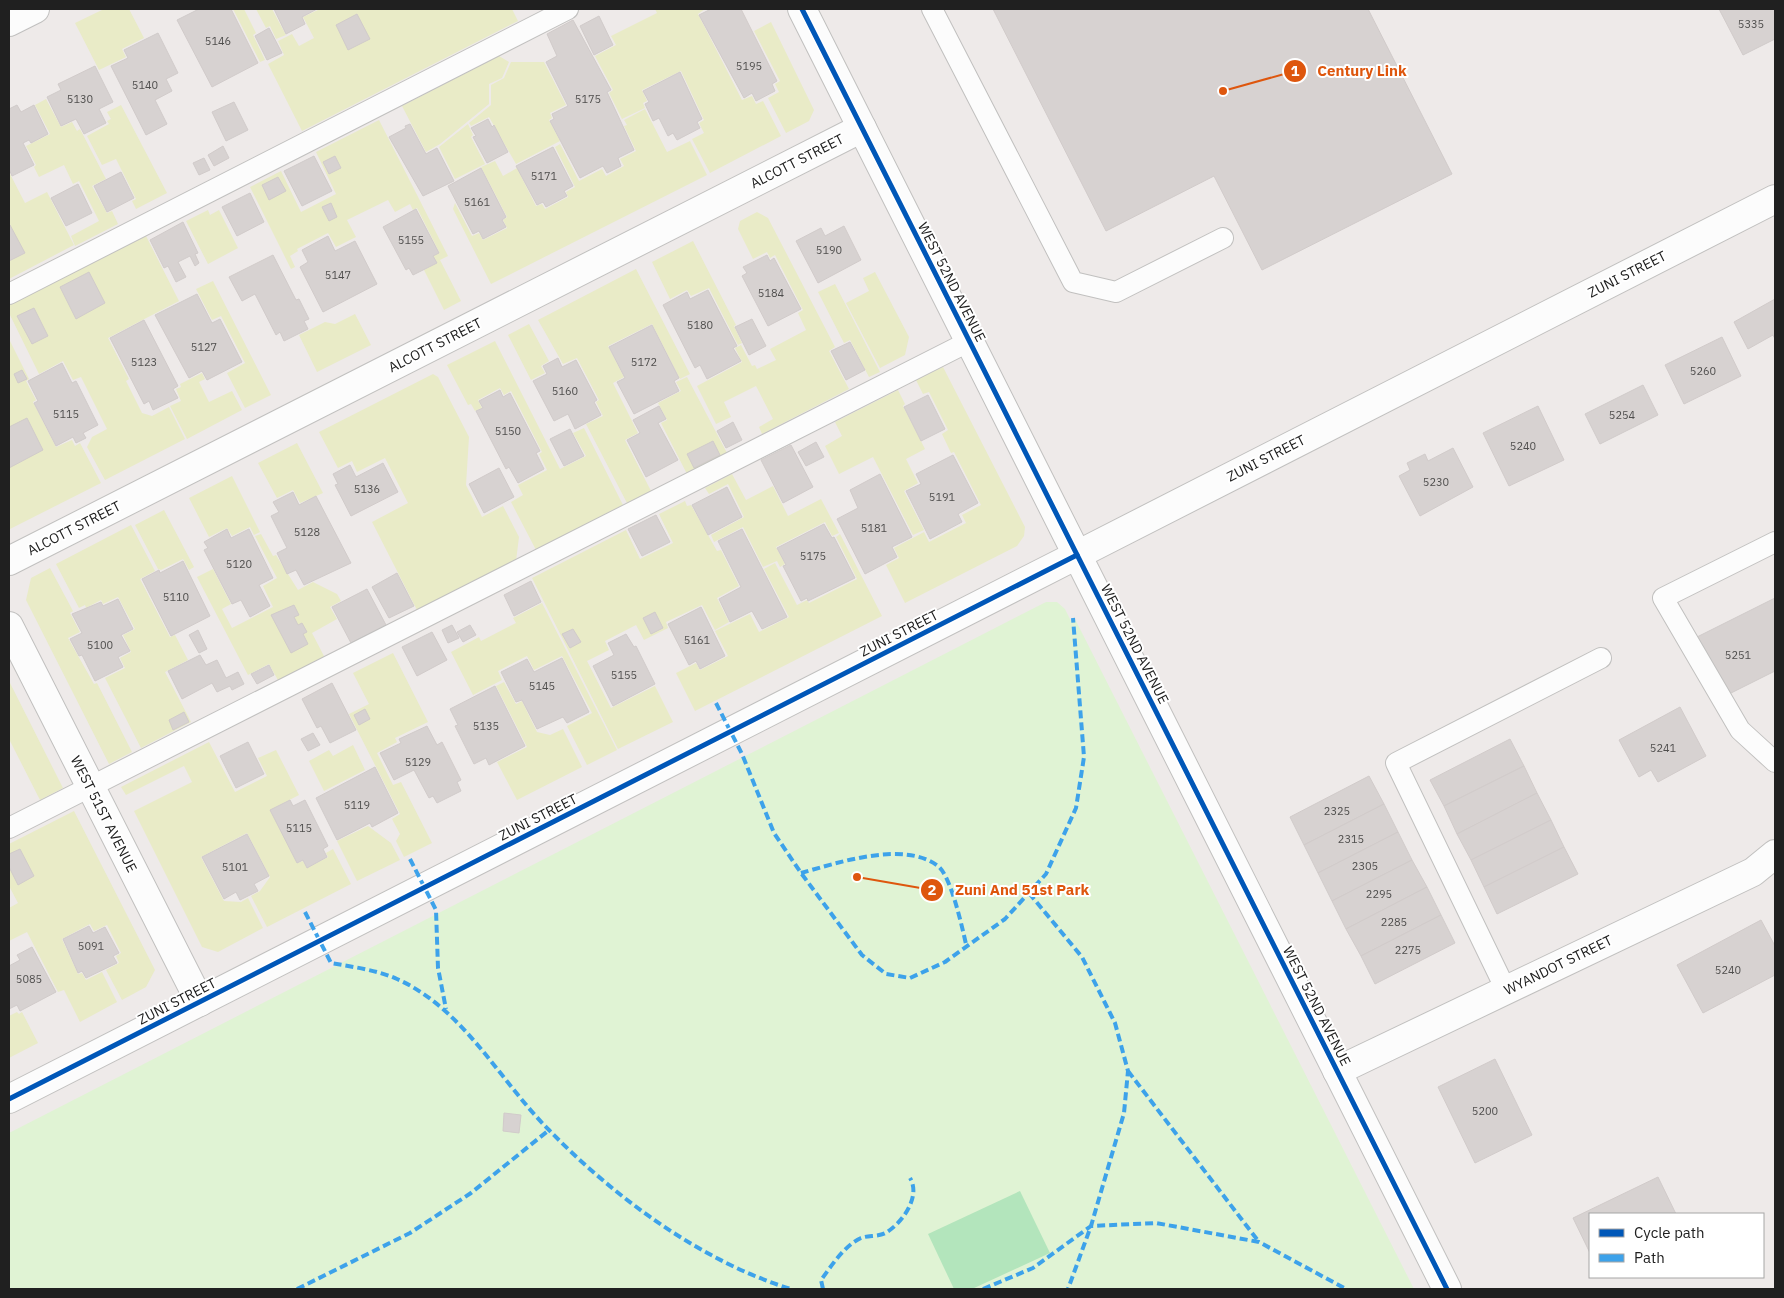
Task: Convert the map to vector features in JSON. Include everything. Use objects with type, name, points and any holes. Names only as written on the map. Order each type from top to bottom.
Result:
[{"type":"street","points":[[9,22],[35,9]]},
{"type":"street","name":"WEST 52ND AVENUE","points":[[802,9],[1447,1289]]},
{"type":"street","name":"ALCOTT STREET","points":[[9,561],[862,128]]},
{"type":"street","name":"ZUNI STREET","points":[[9,1099],[1775,199]]},
{"type":"street","name":"WEST 51ST AVENUE","points":[[9,626],[200,1002]]},
{"type":"street","name":"WYANDOT STREET","points":[[1337,1071],[1753,872],[1775,854]]},
{"type":"lane","points":[[9,294],[568,9]]},
{"type":"lane","points":[[932,9],[1073,282],[1116,292],[1223,238]]},
{"type":"lane","points":[[9,828],[970,341]]},
{"type":"lane","points":[[1775,542],[1663,598],[1740,730],[1775,762]]},
{"type":"lane","points":[[1506,990],[1396,762],[1601,658]]},
{"type":"green space","points":[[104,9],[129,9],[144,38],[122,49],[126,57],[99,70],[75,23]]},
{"type":"green space","points":[[233,9],[244,9],[256,33],[253,35],[265,60],[260,62]]},
{"type":"green space","points":[[256,9],[272,9],[286,35],[276,39],[270,26],[266,28]]},
{"type":"green space","points":[[320,9],[512,9],[518,21],[302,131],[268,64],[284,55],[278,41],[292,34],[299,46],[314,38],[303,17]]},
{"type":"green space","points":[[655,9],[705,9],[698,14],[742,100],[752,96],[756,104],[763,101],[781,136],[710,173],[692,139],[704,133],[699,123],[704,120],[681,71],[642,90],[647,101],[643,103],[645,108],[622,119],[609,93],[613,90],[595,56],[616,45],[611,36],[657,13]]},
{"type":"green space","points":[[771,22],[814,110],[809,121],[786,133],[768,98],[779,92],[775,84],[780,81],[754,31]]},
{"type":"green space","points":[[499,56],[509,62],[502,78],[489,84],[489,104],[440,144],[426,152],[402,106]]},
{"type":"green space","points":[[511,62],[544,62],[566,105],[550,113],[552,118],[549,120],[560,141],[516,164],[489,117],[471,126],[469,123],[491,105],[491,85],[504,78]]},
{"type":"green space","points":[[46,99],[61,127],[72,122],[77,131],[80,129],[106,179],[92,186],[107,213],[112,211],[118,224],[75,246],[71,236],[99,221],[79,181],[73,184],[64,165],[39,177],[34,167],[36,165],[26,146],[50,134],[35,105]]},
{"type":"green space","points":[[121,105],[167,193],[136,209],[132,201],[136,199],[116,159],[102,165],[87,136],[109,124],[107,121],[111,119],[107,112]]},
{"type":"green space","points":[[645,109],[667,152],[690,141],[707,175],[491,284],[453,209],[455,203],[472,236],[479,233],[483,240],[507,228],[503,220],[507,217],[481,167],[495,161],[503,176],[517,168],[536,206],[542,204],[545,209],[568,197],[566,192],[575,187],[555,147],[560,144],[579,181],[602,169],[606,176],[624,166],[620,159],[636,151],[624,126],[627,125],[624,120]]},
{"type":"green space","points":[[379,120],[448,256],[440,260],[461,301],[444,310],[424,270],[437,263],[433,256],[439,252],[417,208],[413,210],[410,204],[395,212],[388,200],[347,220],[356,237],[336,247],[328,233],[297,249],[298,251],[290,256],[295,267],[291,269],[250,187],[281,171],[301,212],[336,194],[316,152]]},
{"type":"green space","points":[[468,124],[473,135],[471,137],[485,164],[455,179],[439,147]]},
{"type":"green space","points":[[9,172],[25,203],[47,192],[74,245],[9,279]]},
{"type":"green space","points":[[208,210],[210,215],[219,210],[238,248],[208,264],[186,221]]},
{"type":"green space","points":[[757,212],[768,218],[835,347],[829,351],[849,389],[762,434],[759,427],[773,419],[756,386],[724,402],[731,417],[716,424],[697,386],[742,362],[735,348],[741,345],[752,366],[755,365],[757,369],[776,360],[770,349],[806,330],[798,313],[803,310],[775,255],[770,258],[767,252],[753,259],[738,229],[740,221]]},
{"type":"green space","points":[[146,236],[179,301],[108,338],[129,379],[126,381],[142,413],[152,416],[169,407],[185,439],[105,480],[87,447],[92,437],[107,429],[81,377],[73,380],[63,361],[39,374],[9,313],[9,305]]},
{"type":"green space","points":[[693,241],[736,325],[734,326],[742,343],[738,345],[709,288],[691,296],[687,290],[670,299],[652,262]]},
{"type":"green space","points":[[636,269],[690,374],[680,379],[652,324],[608,346],[624,377],[613,383],[638,433],[625,440],[651,491],[627,503],[586,424],[603,416],[596,402],[599,400],[577,358],[563,364],[538,320]]},
{"type":"green space","points":[[875,272],[909,337],[905,355],[880,368],[846,303],[869,291],[863,278]]},
{"type":"green space","points":[[213,281],[271,395],[245,408],[227,373],[245,363],[221,316],[212,320],[196,289]]},
{"type":"green space","points":[[835,284],[880,372],[869,377],[850,340],[844,343],[818,292]]},
{"type":"green space","points":[[355,314],[371,345],[317,372],[299,335],[325,322],[335,324]]},
{"type":"green space","points":[[529,324],[549,361],[541,366],[545,373],[531,380],[508,335]]},
{"type":"green space","points":[[9,339],[29,379],[26,381],[36,400],[33,402],[56,447],[72,440],[75,446],[80,443],[101,483],[10,529]]},
{"type":"green space","points":[[495,341],[560,469],[586,456],[573,433],[584,428],[623,505],[536,550],[511,502],[523,495],[518,485],[547,470],[539,454],[542,452],[511,391],[504,395],[500,388],[478,400],[482,408],[475,411],[471,404],[468,405],[447,365]]},
{"type":"green space","points":[[943,367],[1025,527],[1024,536],[1017,546],[905,603],[886,565],[899,558],[894,548],[924,532],[929,542],[966,523],[962,515],[981,505],[954,452],[951,453],[942,434],[948,430],[929,392],[923,394],[916,380]]},
{"type":"green space","points":[[202,373],[205,379],[199,382],[209,402],[232,391],[242,410],[187,439],[170,406],[181,401],[176,389],[181,387],[180,384]]},
{"type":"green space","points":[[433,374],[438,377],[469,437],[466,485],[482,517],[503,506],[519,537],[516,561],[418,612],[372,522],[408,503],[385,458],[357,472],[352,461],[338,468],[319,432]]},
{"type":"green space","points":[[687,377],[727,453],[687,474],[661,423],[667,420],[658,403],[681,391],[676,382]]},
{"type":"green space","points":[[898,390],[905,404],[903,406],[925,449],[906,459],[918,483],[904,491],[924,530],[913,535],[873,457],[839,474],[825,446],[842,436],[835,422]]},
{"type":"green space","points":[[297,443],[323,493],[300,503],[293,490],[277,498],[258,463]]},
{"type":"green space","points":[[732,474],[746,500],[773,486],[788,516],[821,499],[839,533],[832,536],[825,522],[776,547],[785,564],[780,567],[777,561],[763,567],[743,527],[714,542],[711,535],[744,517],[728,484],[709,494],[705,488]]},
{"type":"green space","points":[[232,476],[260,532],[254,535],[250,527],[232,536],[227,528],[209,537],[189,498]]},
{"type":"green space","points":[[685,501],[687,506],[691,505],[717,551],[721,550],[739,586],[717,598],[729,622],[715,630],[702,605],[666,622],[668,628],[644,640],[636,625],[605,641],[609,650],[587,661],[611,708],[655,686],[673,722],[618,749],[532,578],[626,530],[640,559],[673,543],[659,514]]},
{"type":"green space","points":[[164,510],[194,567],[189,570],[183,559],[161,570],[158,569],[135,525]]},
{"type":"green space","points":[[131,525],[155,571],[140,579],[170,637],[175,635],[188,660],[165,672],[191,722],[141,748],[105,678],[125,668],[120,658],[131,652],[123,635],[135,629],[118,597],[103,604],[101,600],[86,608],[85,605],[79,608],[56,564]]},
{"type":"green space","points":[[261,534],[273,556],[276,555],[298,590],[313,582],[337,594],[341,601],[330,607],[337,619],[312,633],[325,658],[279,682],[269,664],[248,675],[197,577],[213,569],[231,604],[222,609],[232,628],[273,607],[263,586],[277,578],[255,536]]},
{"type":"green space","points":[[840,534],[882,616],[695,711],[676,673],[696,663],[700,670],[728,656],[715,631],[750,614],[759,632],[789,617],[764,569],[775,563],[797,605],[807,600],[809,603],[857,579],[836,537]]},
{"type":"green space","points":[[50,568],[73,611],[70,613],[80,632],[68,638],[94,684],[97,683],[132,752],[109,764],[26,600],[31,578]]},
{"type":"green space","points":[[1046,602],[1057,602],[1065,609],[1071,621],[1075,619],[1414,1289],[9,1289],[9,1133]]},
{"type":"green space","points":[[542,603],[617,750],[587,765],[567,726],[592,713],[562,656],[534,670],[527,656],[498,671],[502,680],[473,695],[451,652],[479,637],[481,641],[516,623],[513,618]]},
{"type":"green space","points":[[393,653],[428,722],[395,738],[397,742],[377,753],[393,785],[401,782],[432,843],[404,857],[396,841],[400,834],[392,819],[400,814],[349,714],[369,704],[353,673]]},
{"type":"green space","points":[[9,681],[63,788],[40,800],[9,739]]},
{"type":"green space","points":[[504,682],[516,704],[522,701],[537,732],[550,735],[563,729],[582,767],[517,800],[497,762],[527,747],[496,686]]},
{"type":"green space","points":[[209,742],[235,792],[267,776],[258,758],[276,750],[299,795],[270,810],[297,863],[303,861],[307,868],[328,857],[326,853],[333,849],[351,884],[267,927],[251,896],[260,891],[270,877],[247,833],[201,857],[224,901],[241,902],[248,898],[263,928],[218,952],[202,947],[134,811],[192,782],[184,766],[126,795],[121,787]]},
{"type":"green space","points":[[353,745],[365,770],[324,791],[309,761],[329,750],[333,756]]},
{"type":"green space","points":[[74,811],[155,970],[146,987],[122,1000],[106,970],[119,963],[116,956],[121,953],[107,925],[94,931],[90,924],[62,939],[78,974],[82,973],[86,980],[102,972],[117,1002],[80,1022],[64,990],[58,992],[27,932],[9,941],[9,908],[18,903],[9,886],[9,844]]},
{"type":"green space","points":[[368,826],[391,843],[400,860],[357,881],[337,841]]},
{"type":"green space","points":[[17,1012],[19,1014],[22,1012],[38,1043],[9,1058],[9,1016]]},
{"type":"green space","points":[[1020,1191],[1050,1253],[972,1289],[954,1289],[928,1234]]},
{"type":"building","points":[[199,9],[231,9],[258,63],[212,87],[177,20]]},
{"type":"building","points":[[274,9],[317,9],[302,17],[305,24],[286,34]]},
{"type":"building","points":[[711,9],[741,9],[777,81],[772,84],[775,91],[756,101],[752,93],[744,98],[699,15]]},
{"type":"building","points":[[993,9],[1368,9],[1452,174],[1262,270],[1214,176],[1106,231]]},
{"type":"building","points":[[1719,9],[1775,9],[1775,39],[1743,55]]},
{"type":"building","points":[[357,14],[370,39],[348,50],[336,25]]},
{"type":"building","points":[[599,16],[613,45],[594,55],[580,26]]},
{"type":"building","points":[[573,20],[611,90],[607,92],[634,150],[618,158],[621,166],[607,173],[603,166],[580,178],[550,121],[554,119],[552,114],[568,106],[546,62],[557,56],[547,34]]},
{"type":"building","points":[[269,28],[282,53],[267,60],[255,36]]},
{"type":"building","points":[[158,33],[178,73],[166,79],[172,91],[155,100],[167,124],[146,135],[111,66],[128,58],[124,50]]},
{"type":"building","points":[[95,66],[113,102],[99,109],[106,123],[84,134],[76,119],[61,126],[47,97],[61,90],[58,84]]},
{"type":"building","points":[[680,72],[702,119],[697,122],[700,128],[677,140],[673,133],[668,136],[659,118],[653,121],[645,104],[649,102],[643,91]]},
{"type":"building","points":[[234,102],[248,130],[226,141],[212,112]]},
{"type":"building","points":[[17,105],[21,112],[34,105],[48,134],[31,143],[29,140],[23,143],[34,165],[12,176],[9,169],[9,109]]},
{"type":"building","points":[[488,119],[492,127],[494,125],[508,152],[487,163],[473,137],[476,136],[471,128]]},
{"type":"building","points":[[410,124],[426,154],[437,148],[454,181],[423,196],[389,137]]},
{"type":"building","points":[[223,146],[229,158],[214,166],[208,155]]},
{"type":"building","points":[[553,147],[573,186],[564,191],[567,196],[546,207],[543,202],[537,205],[516,166]]},
{"type":"building","points":[[314,156],[332,191],[302,206],[284,171]]},
{"type":"building","points":[[335,156],[341,168],[329,174],[323,162]]},
{"type":"building","points":[[204,158],[210,170],[199,175],[193,163]]},
{"type":"building","points":[[481,168],[506,217],[502,220],[506,227],[483,239],[479,231],[473,234],[448,186]]},
{"type":"building","points":[[121,172],[134,198],[107,212],[94,186]]},
{"type":"building","points":[[278,177],[286,191],[269,200],[262,185]]},
{"type":"building","points":[[78,184],[92,213],[66,226],[51,198]]},
{"type":"building","points":[[250,193],[264,222],[237,236],[222,207]]},
{"type":"building","points":[[331,203],[337,217],[329,221],[322,207]]},
{"type":"building","points":[[416,209],[439,253],[433,256],[437,263],[413,275],[409,268],[406,270],[383,227]]},
{"type":"building","points":[[183,222],[198,253],[195,254],[199,263],[195,266],[190,256],[178,262],[186,277],[176,282],[168,266],[164,268],[150,240]]},
{"type":"building","points":[[9,226],[25,253],[9,261]]},
{"type":"building","points":[[844,226],[861,260],[818,283],[796,241],[821,228],[825,236]]},
{"type":"building","points":[[328,236],[335,251],[355,241],[377,284],[323,312],[300,267],[308,262],[302,250]]},
{"type":"building","points":[[273,255],[296,300],[299,299],[309,319],[304,321],[308,329],[284,341],[280,332],[276,335],[255,294],[242,301],[229,277]]},
{"type":"building","points":[[767,255],[770,261],[774,258],[801,309],[768,326],[742,276],[747,273],[743,267]]},
{"type":"building","points":[[89,272],[105,303],[76,319],[60,287]]},
{"type":"building","points":[[708,290],[737,346],[733,348],[741,361],[707,379],[700,365],[695,368],[663,305],[687,292],[690,299]]},
{"type":"building","points":[[197,294],[212,323],[220,319],[242,362],[207,380],[202,371],[189,378],[155,315]]},
{"type":"building","points":[[1775,299],[1775,339],[1773,335],[1748,349],[1734,322]]},
{"type":"building","points":[[34,308],[48,336],[32,344],[17,316]]},
{"type":"building","points":[[752,319],[766,346],[749,355],[735,327]]},
{"type":"building","points":[[144,320],[178,386],[173,389],[178,398],[153,410],[149,401],[144,404],[110,338]]},
{"type":"building","points":[[652,325],[679,378],[674,381],[679,391],[634,414],[617,382],[625,378],[609,347]]},
{"type":"building","points":[[1722,337],[1741,376],[1684,404],[1665,365]]},
{"type":"building","points":[[850,342],[865,370],[846,380],[831,351]]},
{"type":"building","points":[[558,358],[562,367],[576,360],[597,400],[594,402],[601,415],[575,429],[568,414],[554,421],[533,381],[547,374],[543,366]]},
{"type":"building","points":[[62,363],[72,383],[76,381],[98,425],[83,433],[86,438],[76,443],[73,437],[56,446],[34,403],[38,401],[28,381]]},
{"type":"building","points":[[22,370],[27,379],[18,383],[14,374]]},
{"type":"building","points":[[1643,385],[1658,415],[1600,444],[1585,414]]},
{"type":"building","points":[[500,390],[503,397],[510,393],[540,451],[536,453],[544,469],[518,483],[509,467],[506,469],[476,411],[483,408],[479,401]]},
{"type":"building","points":[[928,395],[945,429],[921,441],[904,407]]},
{"type":"building","points":[[659,406],[666,419],[658,423],[678,460],[646,477],[627,440],[640,433],[633,420]]},
{"type":"building","points":[[1538,406],[1564,460],[1509,486],[1483,433]]},
{"type":"building","points":[[27,418],[43,450],[9,468],[9,427]]},
{"type":"building","points":[[733,422],[742,440],[726,448],[717,431]]},
{"type":"building","points":[[570,429],[584,456],[564,466],[550,439]]},
{"type":"building","points":[[713,441],[720,455],[694,468],[687,454]]},
{"type":"building","points":[[816,442],[824,457],[806,466],[798,452]]},
{"type":"building","points":[[791,445],[813,487],[783,503],[761,460]]},
{"type":"building","points":[[1453,448],[1473,487],[1420,516],[1399,476],[1410,470],[1407,463],[1425,454],[1428,461]]},
{"type":"building","points":[[953,455],[978,503],[958,514],[962,522],[930,539],[906,491],[921,484],[916,474]]},
{"type":"building","points":[[383,463],[398,492],[351,516],[335,485],[338,484],[333,474],[350,465],[356,477]]},
{"type":"building","points":[[499,468],[514,497],[484,513],[469,484]]},
{"type":"building","points":[[880,474],[912,537],[892,547],[897,557],[865,574],[837,519],[858,508],[850,490]]},
{"type":"building","points":[[727,487],[742,517],[708,535],[692,505]]},
{"type":"building","points":[[293,492],[299,505],[316,496],[351,563],[304,585],[296,570],[287,574],[277,553],[287,548],[271,516],[279,512],[273,502]]},
{"type":"building","points":[[656,515],[670,542],[642,556],[628,529]]},
{"type":"building","points":[[824,524],[832,538],[834,537],[855,578],[808,601],[807,598],[801,601],[783,566],[786,565],[777,548]]},
{"type":"building","points":[[227,529],[231,538],[249,529],[273,578],[259,585],[270,606],[250,617],[241,600],[232,604],[204,550],[208,548],[204,542]]},
{"type":"building","points":[[742,529],[787,617],[762,629],[752,611],[730,622],[719,599],[741,587],[718,541]]},
{"type":"building","points":[[183,561],[210,616],[171,636],[142,579],[159,570],[160,573]]},
{"type":"building","points":[[397,573],[414,606],[389,618],[372,587]]},
{"type":"building","points":[[531,581],[541,602],[514,616],[504,595]]},
{"type":"building","points":[[367,589],[386,625],[351,643],[332,607]]},
{"type":"building","points":[[1775,598],[1775,671],[1721,698],[1693,639]]},
{"type":"building","points":[[118,599],[133,629],[121,635],[130,651],[118,657],[123,667],[95,681],[82,655],[79,656],[70,639],[82,633],[72,614],[101,602],[103,606]]},
{"type":"building","points":[[294,605],[299,615],[294,617],[298,625],[302,623],[307,632],[303,634],[308,644],[291,653],[271,615]]},
{"type":"building","points":[[701,607],[725,656],[700,669],[696,661],[689,665],[668,624]]},
{"type":"building","points":[[655,612],[663,628],[651,634],[643,618]]},
{"type":"building","points":[[452,625],[459,638],[448,643],[442,630]]},
{"type":"building","points":[[470,625],[476,635],[463,642],[457,632]]},
{"type":"building","points":[[573,629],[581,642],[570,648],[562,634]]},
{"type":"building","points":[[198,630],[207,649],[199,653],[189,635]]},
{"type":"building","points":[[432,632],[447,660],[417,676],[402,647]]},
{"type":"building","points":[[626,634],[634,647],[636,646],[655,684],[613,706],[593,666],[614,655],[608,643]]},
{"type":"building","points":[[200,655],[206,665],[217,660],[226,678],[238,672],[244,684],[232,690],[230,686],[217,692],[212,683],[182,699],[168,671]]},
{"type":"building","points":[[562,658],[589,712],[567,723],[563,717],[537,729],[522,700],[516,702],[501,672],[527,659],[534,672]]},
{"type":"building","points":[[269,665],[274,675],[257,684],[251,674]]},
{"type":"building","points":[[332,683],[356,730],[330,743],[321,726],[317,728],[302,699]]},
{"type":"building","points":[[495,686],[525,746],[489,765],[486,758],[474,764],[455,726],[458,725],[450,709]]},
{"type":"building","points":[[1680,707],[1706,756],[1658,782],[1651,770],[1639,777],[1619,740]]},
{"type":"building","points":[[365,709],[370,719],[359,725],[354,715]]},
{"type":"building","points":[[184,712],[189,722],[173,730],[169,720]]},
{"type":"building","points":[[427,726],[437,745],[442,742],[461,780],[457,782],[461,791],[437,803],[433,796],[429,798],[414,770],[394,780],[380,753],[401,743],[399,739]]},
{"type":"building","points":[[313,733],[320,745],[308,751],[301,739]]},
{"type":"building","points":[[1510,739],[1524,766],[1444,806],[1430,780]]},
{"type":"building","points":[[248,742],[264,774],[236,788],[220,756]]},
{"type":"building","points":[[1524,766],[1537,793],[1457,834],[1444,806]]},
{"type":"building","points":[[375,767],[398,813],[372,827],[370,823],[337,840],[316,798]]},
{"type":"building","points":[[1369,776],[1384,804],[1304,845],[1290,817]]},
{"type":"building","points":[[1537,793],[1551,820],[1471,860],[1457,834]]},
{"type":"building","points":[[290,800],[293,806],[305,800],[328,846],[323,849],[327,857],[307,868],[303,860],[297,863],[270,810]]},
{"type":"building","points":[[1384,804],[1398,832],[1318,873],[1304,845]]},
{"type":"building","points":[[1551,820],[1564,847],[1484,887],[1471,860]]},
{"type":"building","points":[[1398,832],[1412,860],[1332,901],[1318,873]]},
{"type":"building","points":[[247,834],[269,876],[254,884],[258,891],[240,900],[236,892],[224,899],[202,857]]},
{"type":"building","points":[[1564,847],[1578,874],[1497,914],[1484,887]]},
{"type":"building","points":[[20,849],[34,876],[18,885],[9,867],[9,854]]},
{"type":"building","points":[[1412,860],[1427,887],[1346,929],[1332,901]]},
{"type":"building","points":[[1427,887],[1441,915],[1361,956],[1346,929]]},
{"type":"building","points":[[1441,915],[1455,943],[1375,984],[1361,956]]},
{"type":"building","points":[[1761,920],[1775,946],[1775,975],[1703,1013],[1677,965]]},
{"type":"building","points":[[89,926],[93,933],[105,927],[119,953],[113,956],[117,963],[86,978],[82,971],[78,973],[63,939]]},
{"type":"building","points":[[32,947],[56,992],[20,1011],[17,1005],[9,1009],[9,966],[20,960],[17,955]]},
{"type":"building","points":[[1495,1059],[1532,1135],[1475,1163],[1438,1087]]},
{"type":"building","points":[[504,1113],[521,1115],[519,1133],[503,1131]]},
{"type":"building","points":[[1658,1177],[1676,1213],[1589,1213],[1589,1251],[1573,1218]]},
{"type":"marked path","points":[[716,703],[742,754],[774,833],[801,873],[862,955],[886,974],[910,978],[945,962],[1005,919],[1046,874],[1076,808],[1084,757],[1073,618]]},
{"type":"marked path","points":[[801,873],[870,856],[889,854],[924,858],[938,866],[947,880],[952,891],[966,944]]},
{"type":"marked path","points":[[410,859],[436,910],[438,968],[446,1009]]},
{"type":"marked path","points":[[1029,893],[1082,957],[1115,1023],[1128,1071],[1124,1113],[1091,1226],[1068,1289]]},
{"type":"marked path","points":[[305,912],[331,963],[373,971],[397,979],[421,992],[442,1008],[479,1047],[549,1130],[574,1155],[631,1203],[692,1244],[725,1262],[791,1289]]},
{"type":"marked path","points":[[1128,1071],[1259,1242]]},
{"type":"marked path","points":[[297,1289],[410,1233],[471,1193],[549,1130]]},
{"type":"marked path","points":[[823,1289],[821,1280],[849,1246],[861,1238],[884,1234],[899,1222],[912,1200],[913,1185],[910,1178]]},
{"type":"marked path","points":[[983,1289],[1033,1268],[1091,1226],[1156,1223],[1259,1242],[1346,1289]]},
{"type":"cycle path","points":[[802,9],[1447,1289]]},
{"type":"cycle path","points":[[9,1099],[1077,555]]},
{"type":"place","name":"Century Link","points":[[1223,91]]},
{"type":"place","name":"Zuni And 51st Park","points":[[857,877]]}]
